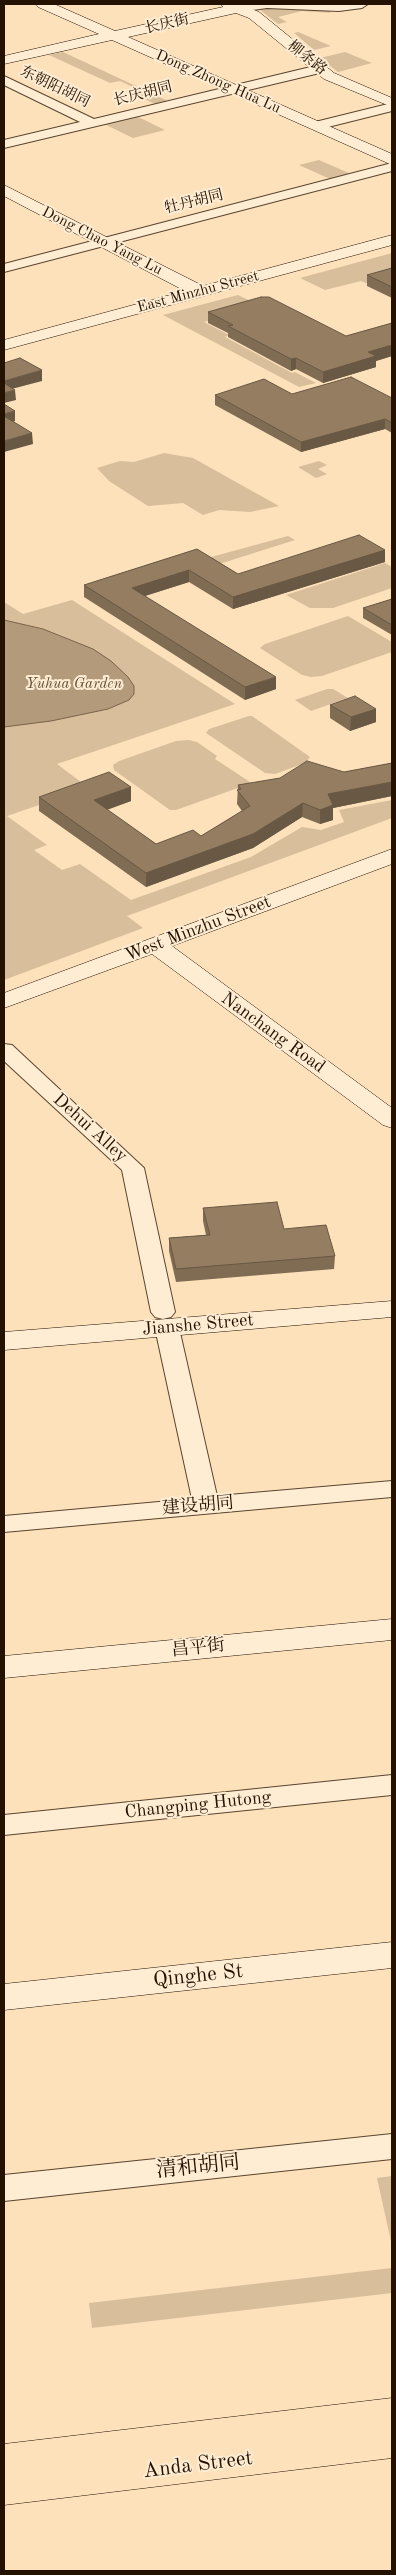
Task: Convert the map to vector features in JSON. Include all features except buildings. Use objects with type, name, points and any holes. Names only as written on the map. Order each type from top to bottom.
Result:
[{"type":"main road","name":"Anda Street","points":[[4,2461],[392,2415]]},
{"type":"main road","name":"Anda Street","points":[[4,2488],[392,2441]]},
{"type":"street","name":"Dong Zhong Hua Lu","points":[[43,4],[392,160]]},
{"type":"street","name":"长庆街","points":[[4,60],[114,36],[233,6],[267,4],[339,7],[362,4]]},
{"type":"street","name":"柳条路","points":[[233,6],[254,15],[319,69],[335,79],[392,103]]},
{"type":"street","name":"长庆胡同","points":[[4,144],[319,69]]},
{"type":"street","name":"东朝阳胡同","points":[[4,80],[92,123]]},
{"type":"street","points":[[316,126],[392,107]]},
{"type":"street","name":"牡丹胡同","points":[[4,268],[392,167]]},
{"type":"street","name":"Dong Chao Yang Lu","points":[[4,190],[201,292]]},
{"type":"street","name":"East Minzhu Street","points":[[4,345],[392,240]]},
{"type":"street","name":"West Minzhu Street","points":[[4,1001],[392,856]]},
{"type":"street","name":"Nanchang Road","points":[[154,945],[392,1120]]},
{"type":"street","name":"Dehui Alley","points":[[4,1050],[133,1168],[206,1506]]},
{"type":"street","name":"Jianshe Street","points":[[4,1341],[392,1293]]},
{"type":"street","name":"Jianshe Street","points":[[4,1325],[165,1320],[392,1309]]},
{"type":"street","name":"建设胡同","points":[[4,1524],[392,1489]]},
{"type":"street","name":"昌平街","points":[[4,1667],[392,1629]]},
{"type":"street","name":"Changping Hutong","points":[[4,1825],[392,1785]]},
{"type":"street","name":"Qinghe St","points":[[4,1996],[392,1955]]},
{"type":"street","name":"清和胡同","points":[[4,2188],[392,2146]]},
{"type":"green space","points":[[259,9],[326,9],[331,13],[302,11],[278,17],[287,22],[278,24]]},
{"type":"green space","points":[[298,32],[331,46],[314,50],[294,33]]},
{"type":"green space","points":[[63,52],[168,101],[155,104],[132,93],[141,91],[120,81],[110,83],[49,55]]},
{"type":"green space","points":[[345,52],[372,63],[338,72],[320,58]]},
{"type":"green space","points":[[136,116],[165,130],[133,138],[104,124]]},
{"type":"green space","points":[[319,160],[351,174],[330,179],[299,165]]},
{"type":"green space","points":[[392,253],[392,276],[366,283],[361,281],[325,290],[300,278]]},
{"type":"green space","points":[[238,295],[261,306],[204,322],[229,335],[225,337],[292,373],[295,372],[316,383],[299,387],[163,315]]},
{"type":"green space","points":[[164,453],[193,458],[279,506],[250,512],[219,510],[203,515],[183,503],[148,506],[109,481],[97,468],[120,461],[134,462]]},
{"type":"green space","points":[[319,461],[327,465],[318,469],[327,474],[316,478],[298,467]]},
{"type":"green space","points":[[288,536],[295,540],[216,565],[204,559]]},
{"type":"green space","points":[[385,563],[392,567],[392,588],[333,608],[310,608],[286,595]]},
{"type":"green space","name":"Yuhua Garden","points":[[72,600],[235,704],[57,764],[89,788],[7,816],[47,845],[34,850],[62,870],[80,864],[131,900],[251,857],[302,827],[321,830],[344,822],[339,810],[392,800],[392,818],[127,916],[143,928],[4,980],[4,602],[23,614]]},
{"type":"green space","points":[[348,616],[392,642],[392,652],[322,676],[311,677],[302,675],[260,648],[265,644]]},
{"type":"green space","points":[[327,689],[333,689],[348,698],[311,711],[295,700]]},
{"type":"green space","points":[[252,716],[310,757],[305,763],[275,774],[265,773],[206,733],[209,729]]},
{"type":"green space","points":[[189,740],[197,742],[217,756],[215,759],[250,782],[249,784],[176,810],[170,810],[114,770],[113,765],[119,761],[176,741]]},
{"type":"green space","points":[[392,2176],[392,2246],[377,2178]]},
{"type":"green space","points":[[392,2268],[392,2293],[92,2328],[89,2303]]},
{"type":"shaded area","points":[[4,620],[43,629],[93,649],[111,661],[128,677],[134,686],[134,694],[129,700],[108,709],[51,721],[4,727]]}]
